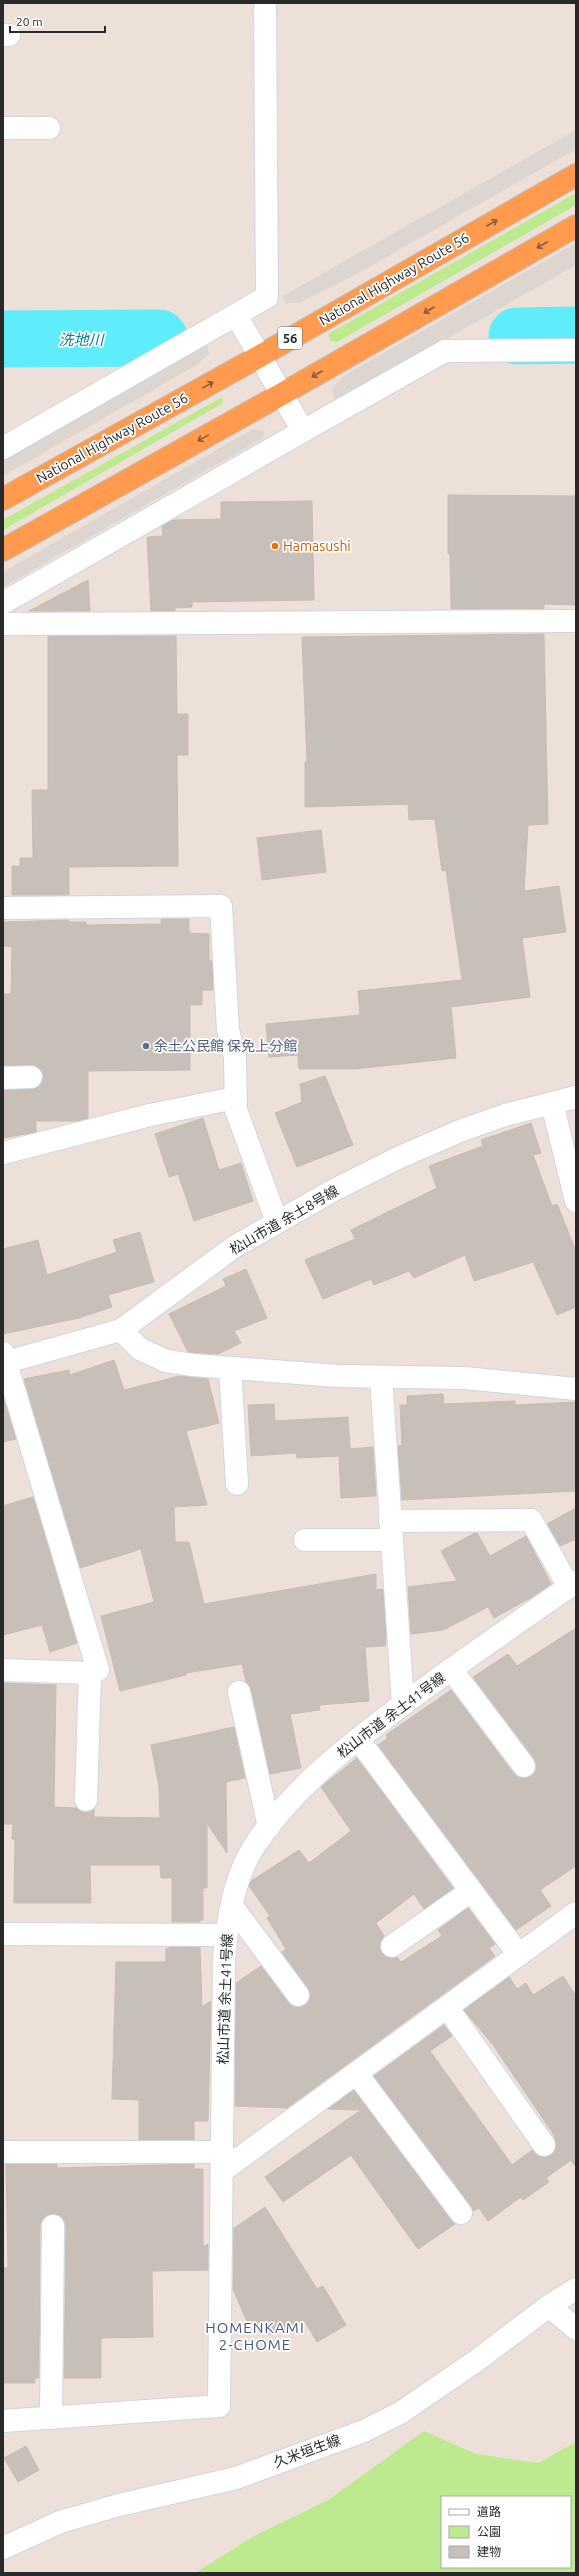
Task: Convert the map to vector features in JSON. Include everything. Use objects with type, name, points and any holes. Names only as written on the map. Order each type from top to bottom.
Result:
[{"type":"highway","name":"National Highway Route 56","points":[[3,499],[260,356],[576,175]]},
{"type":"highway","points":[[3,550],[282,394],[576,226]]},
{"type":"street","points":[[3,448],[267,297],[265,3]]},
{"type":"street","points":[[3,128],[49,128]]},
{"type":"street","points":[[236,314],[303,432]]},
{"type":"street","points":[[3,603],[445,351],[576,350]]},
{"type":"street","points":[[3,624],[576,621]]},
{"type":"street","points":[[3,908],[221,906],[228,1030],[235,1057],[236,1110],[277,1222]]},
{"type":"street","points":[[3,1078],[31,1077]]},
{"type":"street","name":"松山市道 余土8号線","points":[[4,1359],[121,1330],[234,1247],[277,1222],[400,1157],[460,1131],[576,1097]]},
{"type":"street","points":[[3,1153],[150,1116],[235,1098]]},
{"type":"street","points":[[552,1103],[576,1201]]},
{"type":"street","points":[[121,1330],[140,1349],[166,1362],[264,1372],[380,1377],[465,1378],[576,1389]]},
{"type":"street","points":[[3,1670],[90,1673],[98,1670],[4,1359]]},
{"type":"street","points":[[230,1368],[237,1484]]},
{"type":"street","points":[[380,1377],[403,1704]]},
{"type":"street","points":[[305,1540],[391,1530],[531,1520],[573,1584]]},
{"type":"street","name":"松山市道 余土41号線","points":[[51,2418],[219,2406],[223,2162],[224,1961],[226,1936],[232,1906],[243,1869],[254,1846],[291,1799],[358,1739],[451,1669],[573,1584]]},
{"type":"street","points":[[451,1669],[524,1766]]},
{"type":"street","points":[[86,1800],[90,1673]]},
{"type":"street","points":[[239,1692],[269,1826]]},
{"type":"street","points":[[358,1739],[519,1954]]},
{"type":"street","points":[[392,1946],[471,1890]]},
{"type":"street","points":[[232,1906],[298,1995]]},
{"type":"street","points":[[3,2152],[223,2162],[357,2074],[576,1913]]},
{"type":"street","points":[[3,1934],[226,1936]]},
{"type":"street","points":[[447,2007],[544,2145]]},
{"type":"street","points":[[357,2074],[461,2213]]},
{"type":"street","points":[[3,2421],[51,2418],[53,2226]]},
{"type":"street","name":"久米垣生線","points":[[3,2548],[60,2522],[119,2505],[236,2478],[364,2431],[400,2413],[476,2361],[549,2306],[576,2289]]},
{"type":"street","points":[[549,2306],[576,2329]]},
{"type":"green space","points":[[576,193],[576,205],[337,342],[331,341],[328,334]]},
{"type":"green space","points":[[222,397],[223,403],[3,530],[3,520]]},
{"type":"green space","points":[[424,2431],[476,2454],[538,2463],[576,2442],[576,2573],[195,2573],[254,2536],[328,2500]]},
{"type":"shaded area","points":[[576,130],[576,149],[346,280],[299,303],[286,303],[284,301],[283,296]]},
{"type":"shaded area","points":[[576,243],[576,265],[338,401],[334,397],[332,391],[335,384],[345,375]]},
{"type":"shaded area","points":[[207,345],[209,354],[195,366],[3,476],[3,461]]},
{"type":"shaded area","points":[[253,429],[264,431],[263,438],[3,587],[3,572]]},
{"type":"building","points":[[448,495],[576,496],[576,605],[544,604],[544,609],[451,609],[450,554],[448,554]]},
{"type":"building","points":[[312,501],[314,600],[192,602],[192,607],[175,608],[175,611],[151,611],[147,537],[163,536],[162,526],[172,520],[221,519],[221,502]]},
{"type":"building","points":[[88,580],[90,611],[29,611]]},
{"type":"building","points":[[544,634],[548,824],[528,825],[524,891],[559,886],[566,932],[522,938],[530,997],[451,1007],[456,1058],[355,1069],[299,1069],[298,1055],[269,1057],[266,1024],[360,1015],[358,991],[462,980],[446,870],[442,871],[435,819],[409,820],[408,804],[305,807],[305,762],[307,762],[302,637]]},
{"type":"building","points":[[48,636],[176,636],[177,714],[188,714],[188,755],[177,755],[178,866],[69,867],[69,895],[12,895],[12,866],[20,866],[20,858],[33,858],[32,790],[48,790]]},
{"type":"building","points":[[321,830],[326,872],[262,880],[257,838]]},
{"type":"building","points":[[161,919],[189,919],[189,933],[209,934],[209,961],[212,961],[213,990],[202,990],[202,1005],[190,1005],[190,1070],[88,1071],[88,1118],[78,1121],[36,1121],[36,1132],[3,1138],[3,1090],[37,1088],[43,1077],[42,1071],[36,1066],[3,1065],[3,994],[11,994],[12,947],[3,946],[3,922],[69,920],[69,922],[86,922],[86,925],[161,924]]},
{"type":"building","points":[[325,1076],[353,1145],[297,1167],[275,1113],[302,1102],[300,1084]]},
{"type":"building","points":[[203,1118],[219,1170],[241,1163],[253,1201],[194,1221],[178,1174],[169,1177],[155,1134]]},
{"type":"building","points":[[531,1123],[541,1153],[533,1155],[552,1206],[557,1204],[576,1251],[576,1307],[557,1315],[533,1262],[474,1281],[465,1255],[414,1278],[409,1271],[374,1285],[371,1279],[323,1299],[305,1260],[355,1239],[351,1230],[437,1188],[429,1166],[483,1146],[481,1140]]},
{"type":"building","points":[[140,1232],[154,1282],[108,1295],[112,1307],[79,1318],[3,1334],[3,1249],[38,1240],[47,1275],[117,1252],[113,1240]]},
{"type":"building","points":[[246,1269],[267,1318],[234,1331],[241,1343],[218,1354],[188,1352],[169,1314],[226,1286],[223,1279]]},
{"type":"building","points":[[114,1360],[124,1390],[180,1376],[208,1379],[219,1423],[186,1431],[207,1505],[174,1507],[175,1542],[189,1542],[204,1604],[376,1574],[376,1590],[383,1589],[386,1637],[385,1646],[365,1647],[369,1701],[319,1705],[320,1710],[290,1714],[301,1768],[270,1774],[251,1689],[246,1682],[242,1664],[186,1673],[186,1675],[120,1691],[101,1616],[154,1602],[141,1549],[80,1568],[24,1379],[69,1370],[70,1375]]},
{"type":"building","points":[[443,1394],[444,1404],[515,1401],[515,1405],[576,1402],[576,1491],[402,1500],[398,1446],[402,1445],[400,1405],[407,1405],[407,1396]]},
{"type":"building","points":[[3,1397],[16,1439],[3,1442]]},
{"type":"building","points":[[274,1404],[275,1421],[348,1417],[350,1449],[373,1447],[376,1496],[341,1498],[339,1456],[297,1458],[296,1453],[251,1456],[248,1405]]},
{"type":"building","points":[[33,1497],[77,1643],[50,1652],[42,1625],[3,1635],[3,1506]]},
{"type":"building","points":[[576,1508],[576,1539],[560,1546],[547,1524]]},
{"type":"building","points":[[477,1533],[490,1556],[526,1536],[551,1584],[532,1597],[494,1618],[488,1607],[443,1630],[411,1634],[408,1587],[457,1581],[441,1551]]},
{"type":"building","points":[[576,1628],[576,1866],[540,1890],[551,1906],[516,1930],[378,1745],[388,1738],[386,1735],[451,1690],[514,1774],[519,1778],[531,1776],[536,1771],[534,1758],[473,1677],[508,1654],[517,1666]]},
{"type":"building","points":[[3,1683],[56,1685],[54,1807],[76,1808],[85,1812],[94,1809],[94,1817],[160,1818],[159,1787],[151,1745],[234,1727],[245,1778],[226,1782],[227,1853],[207,1823],[207,1888],[203,1888],[203,1920],[200,1920],[200,1922],[172,1922],[172,1878],[161,1878],[160,1865],[90,1865],[91,1903],[14,1903],[15,1839],[12,1839],[13,1824],[3,1824]]},
{"type":"building","points":[[357,1758],[453,1888],[424,1909],[414,1894],[376,1923],[384,1936],[380,1947],[382,1953],[387,1957],[397,1957],[401,1962],[442,1936],[438,1930],[468,1908],[495,1944],[489,1948],[495,1956],[287,2108],[235,2106],[236,1983],[261,1966],[293,2006],[305,2005],[310,1994],[282,1952],[286,1949],[267,1918],[270,1916],[249,1886],[251,1881],[299,1850],[309,1863],[351,1831],[321,1787]]},
{"type":"building","points":[[172,1947],[200,1947],[202,2007],[211,2001],[208,2121],[194,2121],[194,2140],[139,2140],[139,2100],[112,2099],[116,1962],[166,1962],[166,1949]]},
{"type":"building","points":[[563,1976],[576,1996],[576,2167],[571,2160],[546,2178],[549,2182],[523,2200],[521,2197],[488,2221],[479,2208],[473,2211],[374,2076],[444,2025],[452,2036],[430,2051],[512,2165],[532,2150],[539,2156],[551,2155],[556,2144],[554,2135],[493,2045],[464,2010],[509,1977],[517,1989],[526,1983],[533,1995]]},
{"type":"building","points":[[354,2090],[455,2224],[418,2249],[351,2155],[283,2202],[265,2177],[361,2110],[328,2109]]},
{"type":"building","points":[[6,2164],[57,2164],[57,2168],[194,2164],[194,2169],[203,2169],[203,2247],[208,2244],[208,2270],[152,2271],[153,2337],[101,2338],[101,2378],[64,2378],[66,2226],[60,2215],[53,2214],[42,2219],[40,2226],[39,2378],[35,2378],[35,2383],[4,2383],[4,2268],[8,2268]]},
{"type":"building","points":[[265,2207],[317,2289],[323,2286],[346,2325],[317,2342],[304,2320],[268,2335],[262,2321],[249,2326],[233,2289],[234,2228]]},
{"type":"building","points":[[26,2446],[39,2470],[18,2482],[4,2458]]},
{"type":"waterway","name":"洗地川","points":[[517,336],[576,335]]},
{"type":"waterway","name":"洗地川","points":[[3,339],[159,338]]},
{"type":"place","name":"Hamasushi","points":[[275,546]]},
{"type":"place","name":"余土公民館 保免上分館","points":[[146,1046]]},
{"type":"district","name":"HOMENKAMI 2-CHOME","points":[[255,2336]]}]
